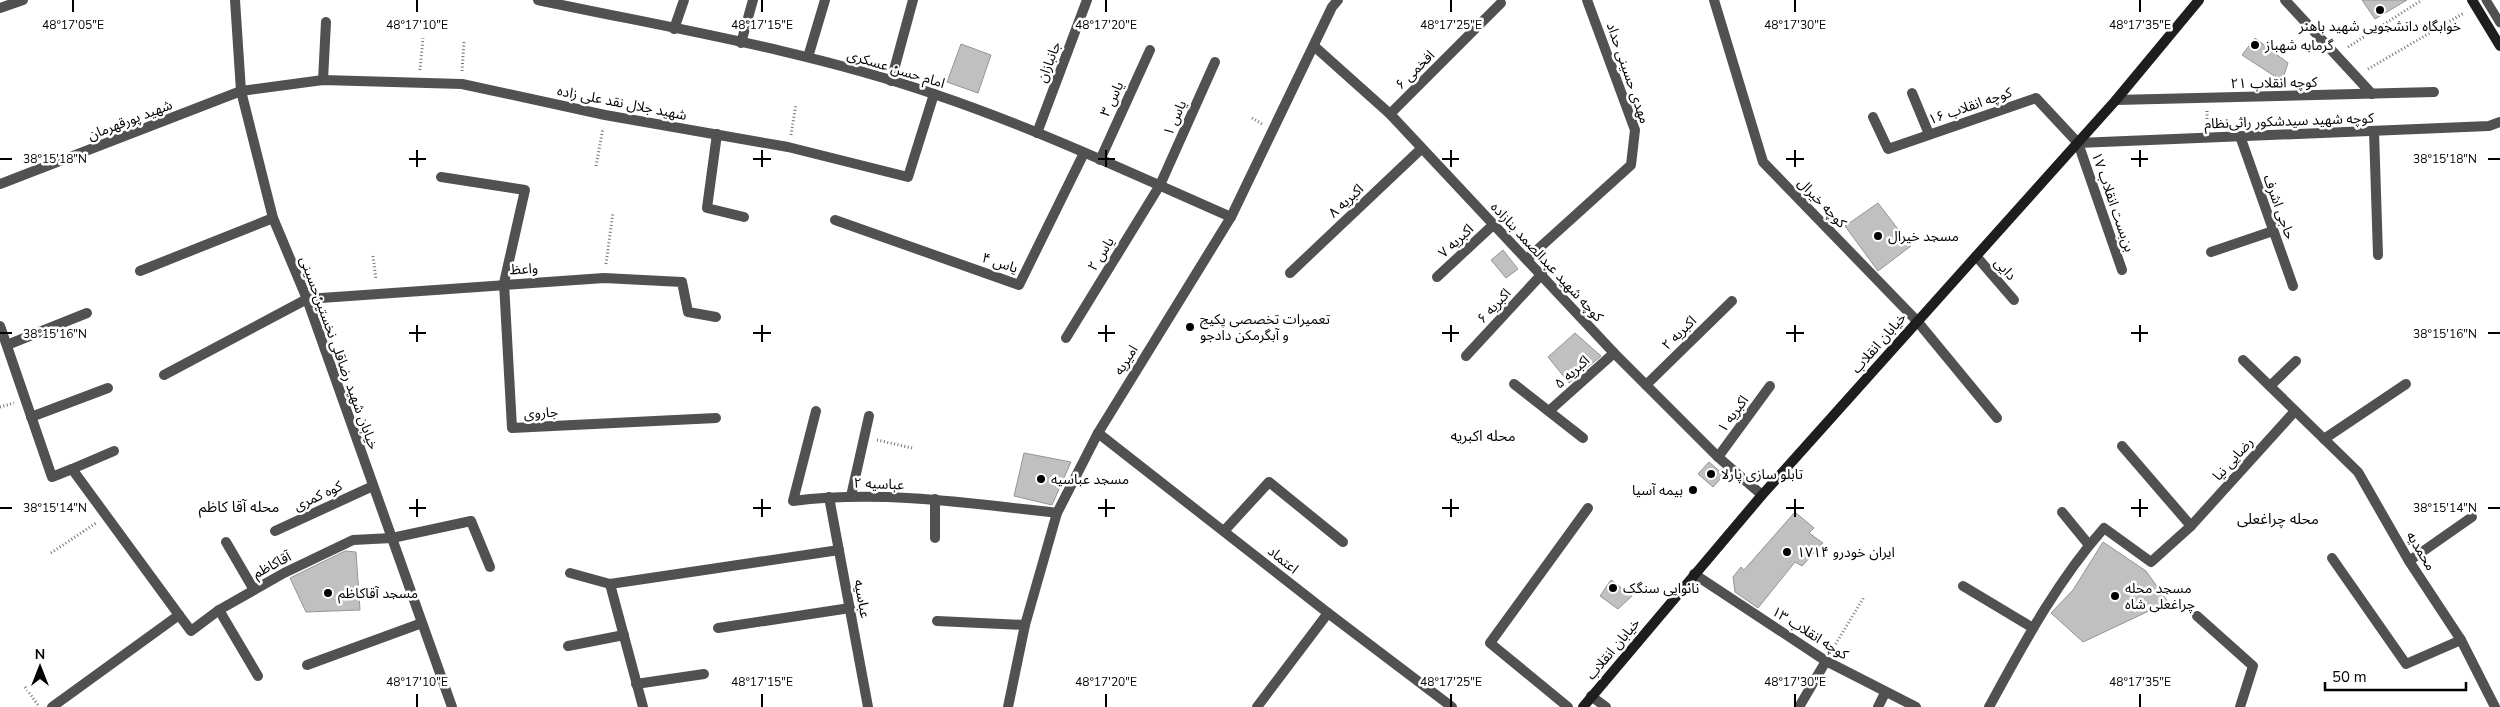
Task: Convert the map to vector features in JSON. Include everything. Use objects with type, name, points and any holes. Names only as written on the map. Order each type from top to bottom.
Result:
[{"type":"main road","name":"خیابان انقلاب","points":[[1582,707],[1762,496],[2116,100],[2199,0]]},
{"type":"main road","points":[[2473,3],[2500,46]]},
{"type":"street","points":[[0,8],[23,0]]},
{"type":"street","name":"خیابان شهید رضاقلی نخستین‌حسینی","points":[[235,0],[241,91],[273,218],[307,299],[452,707]]},
{"type":"street","name":"امام حسن عسکری","points":[[538,0],[808,57],[934,94],[1037,133],[1231,216]]},
{"type":"street","points":[[674,29],[684,0]]},
{"type":"street","points":[[741,43],[753,0]]},
{"type":"street","points":[[808,57],[826,0]]},
{"type":"street","points":[[891,81],[914,0]]},
{"type":"street","name":"جانبازان","points":[[1037,133],[1087,0]]},
{"type":"street","name":"مهدی حسینی حداد","points":[[1527,259],[1631,165],[1634,130],[1587,0]]},
{"type":"street","name":"کوچه خیرال","points":[[1714,0],[1762,162],[1918,321],[1997,418]]},
{"type":"street","points":[[2286,0],[2372,94]]},
{"type":"street","name":"امیریه","points":[[1008,707],[1025,625],[1058,513],[1098,433],[1231,216],[1334,2]]},
{"type":"street","name":"افخمی ۶","points":[[1390,114],[1501,3]]},
{"type":"street","points":[[323,80],[326,22]]},
{"type":"street","name":"کوچه شهید عبدالصمد بنازاده","points":[[1314,46],[1390,114],[1614,353],[1718,457],[1762,496]]},
{"type":"street","name":"یاس ۳","points":[[1100,160],[1150,50]]},
{"type":"street","name":"یاس ۱","points":[[1160,185],[1215,62]]},
{"type":"street","name":"شهید جلال نقد علی زاده","points":[[241,91],[323,80],[462,84],[605,115],[788,147],[908,177],[934,94]]},
{"type":"street","name":"شهید پورقهرمان","points":[[0,184],[241,91]]},
{"type":"street","name":"کوچه انقلاب ۲۱","points":[[2116,100],[2434,92]]},
{"type":"street","points":[[1912,93],[1929,134]]},
{"type":"street","name":"کوچه انقلاب ۱۶","points":[[1873,117],[1888,149],[2036,98],[2078,143]]},
{"type":"street","name":"کوچه شهید سیدشکور راثی‌نظام","points":[[2078,143],[2489,126],[2500,122]]},
{"type":"street","points":[[2374,131],[2378,255]]},
{"type":"street","points":[[717,134],[707,208],[744,216]]},
{"type":"street","name":"حاجی اشرف","points":[[2240,136],[2293,286]]},
{"type":"street","name":"بن‌بست انقلاب ۱۷","points":[[2078,143],[2122,270]]},
{"type":"street","name":"اکبریه ۸","points":[[1290,273],[1421,149]]},
{"type":"street","name":"یاس ۴","points":[[835,220],[1019,285],[1084,153]]},
{"type":"street","points":[[441,177],[525,190],[504,284]]},
{"type":"street","name":"یاس ۲","points":[[1066,338],[1160,185]]},
{"type":"street","points":[[140,271],[273,218]]},
{"type":"street","name":"اکبریه ۷","points":[[1437,277],[1494,225]]},
{"type":"street","points":[[2211,252],[2273,231]]},
{"type":"street","name":"دایی","points":[[1976,256],[2014,300]]},
{"type":"street","name":"اکبریه ۶","points":[[1466,356],[1542,274]]},
{"type":"street","name":"واعظ","points":[[307,299],[604,278],[682,282],[688,312],[716,317]]},
{"type":"street","name":"جاروی","points":[[504,284],[512,428],[716,418]]},
{"type":"street","points":[[164,375],[307,299]]},
{"type":"street","name":"اکبریه ۲","points":[[1646,385],[1732,301]]},
{"type":"street","points":[[6,346],[87,313]]},
{"type":"street","points":[[0,326],[52,477],[114,451]]},
{"type":"street","name":"اکبریه ۵","points":[[1549,412],[1614,353]]},
{"type":"street","name":"محمدیه","points":[[2243,360],[2358,472],[2410,561],[2461,640],[2495,707]]},
{"type":"street","points":[[2270,386],[2296,362]]},
{"type":"street","points":[[1514,384],[1583,438]]},
{"type":"street","points":[[2324,438],[2406,384]]},
{"type":"street","name":"اکبریه ۱","points":[[1718,457],[1770,386]]},
{"type":"street","points":[[31,417],[108,388]]},
{"type":"street","name":"رضایی نیا","points":[[1989,707],[2033,628],[2089,545],[2104,528],[2151,562],[2191,526],[2295,410]]},
{"type":"street","name":"عباسیه ۲","points":[[816,412],[793,502],[851,496],[936,499],[1058,513]]},
{"type":"street","points":[[851,496],[869,416]]},
{"type":"street","name":"اعتماد","points":[[1098,433],[1328,613],[1452,707]]},
{"type":"street","points":[[2122,446],[2191,526]]},
{"type":"street","points":[[52,707],[179,615],[72,469]]},
{"type":"street","points":[[1224,531],[1269,482],[1343,542]]},
{"type":"street","name":"کوه کمری","points":[[275,531],[373,486]]},
{"type":"street","name":"عباسیه","points":[[829,497],[868,707]]},
{"type":"street","points":[[935,538],[936,499]]},
{"type":"street","points":[[1568,707],[1490,643],[1588,508]]},
{"type":"street","points":[[2062,512],[2089,545]]},
{"type":"street","points":[[2410,561],[2472,517]]},
{"type":"street","name":"آقاکاظم","points":[[179,615],[191,631],[219,610],[284,572],[353,540],[392,538],[471,521],[490,567]]},
{"type":"street","points":[[226,542],[254,590]]},
{"type":"street","points":[[570,573],[610,584],[839,550]]},
{"type":"street","points":[[2332,558],[2406,664],[2461,640]]},
{"type":"street","name":"کوچه انقلاب ۱۳","points":[[1694,574],[1826,661],[1885,693],[1916,707]]},
{"type":"street","points":[[610,584],[643,707]]},
{"type":"street","points":[[1963,586],[2033,628]]},
{"type":"street","points":[[718,628],[850,608]]},
{"type":"street","points":[[219,610],[258,676]]},
{"type":"street","points":[[1257,707],[1328,613]]},
{"type":"street","points":[[2197,616],[2252,666],[2240,707]]},
{"type":"street","points":[[937,621],[1025,625]]},
{"type":"street","points":[[307,665],[422,622]]},
{"type":"street","points":[[568,646],[624,635]]},
{"type":"street","points":[[1799,707],[1826,661]]},
{"type":"street","points":[[636,684],[704,674]]},
{"type":"street","points":[[1878,707],[1885,693]]},
{"type":"street","points":[[1591,696],[1606,707]]},
{"type":"lane","points":[[2486,0],[2500,23]]},
{"type":"path","points":[[2337,54],[2422,0]]},
{"type":"path","points":[[2356,76],[2473,3]]},
{"type":"path","points":[[419,83],[423,38]]},
{"type":"path","points":[[462,84],[464,42]]},
{"type":"path","points":[[2207,98],[2208,138]]},
{"type":"path","points":[[788,147],[796,104]]},
{"type":"path","points":[[596,166],[605,115]]},
{"type":"path","points":[[604,278],[613,212]]},
{"type":"path","points":[[373,256],[378,294]]},
{"type":"path","points":[[864,437],[912,448]]},
{"type":"path","points":[[51,553],[106,516]]},
{"type":"path","points":[[1826,661],[1864,597]]},
{"type":"path","points":[[25,687],[39,707]]},
{"type":"building","name":"خوابگاه دانشجویی شهید باهنر","points":[[2362,0],[2407,0],[2375,19]]},
{"type":"building","name":"گرمابه شهباز","points":[[2255,38],[2288,63],[2282,81],[2242,55]]},
{"type":"building","points":[[961,44],[991,55],[978,93],[947,82]]},
{"type":"building","name":"مسجد خیرال","points":[[1878,203],[1911,246],[1878,271],[1845,226]]},
{"type":"building","points":[[1503,250],[1518,269],[1506,278],[1491,260]]},
{"type":"building","points":[[1575,333],[1601,356],[1569,383],[1548,357]]},
{"type":"building","name":"مسجد عباسیه","points":[[1024,453],[1071,462],[1052,505],[1014,496]]},
{"type":"building","name":"تابلو سازی پارلا","points":[[1709,462],[1724,475],[1713,487],[1698,474]]},
{"type":"building","name":"ایران خودرو ۱۷۱۴","points":[[1795,512],[1814,528],[1809,533],[1823,543],[1802,566],[1795,562],[1758,608],[1735,592],[1733,577],[1741,567],[1744,570]]},
{"type":"building","name":"مسجد محله چراغعلی شاه","points":[[2103,542],[2146,571],[2168,602],[2083,642],[2051,613],[2073,590]]},
{"type":"building","name":"مسجد آقاکاظم","points":[[345,551],[356,552],[360,610],[306,612],[290,578]]},
{"type":"building","name":"نانوایی سنگک","points":[[1611,580],[1632,596],[1618,609],[1600,596]]},
{"type":"place","name":"خوابگاه دانشجویی شهید باهنر","points":[[2380,10]]},
{"type":"place","name":"گرمابه شهباز","points":[[2255,45]]},
{"type":"place","name":"مسجد خیرال","points":[[1878,236]]},
{"type":"place","name":"تعمیرات تخصصی پکیج و آبگرمکن دادجو","points":[[1190,327]]},
{"type":"place","name":"تابلو سازی پارلا","points":[[1711,474]]},
{"type":"place","name":"مسجد عباسیه","points":[[1041,479]]},
{"type":"place","name":"بیمه آسیا","points":[[1693,490]]},
{"type":"place","name":"ایران خودرو ۱۷۱۴","points":[[1787,552]]},
{"type":"place","name":"نانوایی سنگک","points":[[1613,588]]},
{"type":"place","name":"مسجد آقاکاظم","points":[[328,593]]},
{"type":"place","name":"مسجد محله چراغعلی شاه","points":[[2115,596]]},
{"type":"district","name":"محله اکبریه","points":[[1483,436]]},
{"type":"district","name":"محله آقا کاظم","points":[[239,507]]},
{"type":"district","name":"محله چراغعلی","points":[[2278,519]]}]
